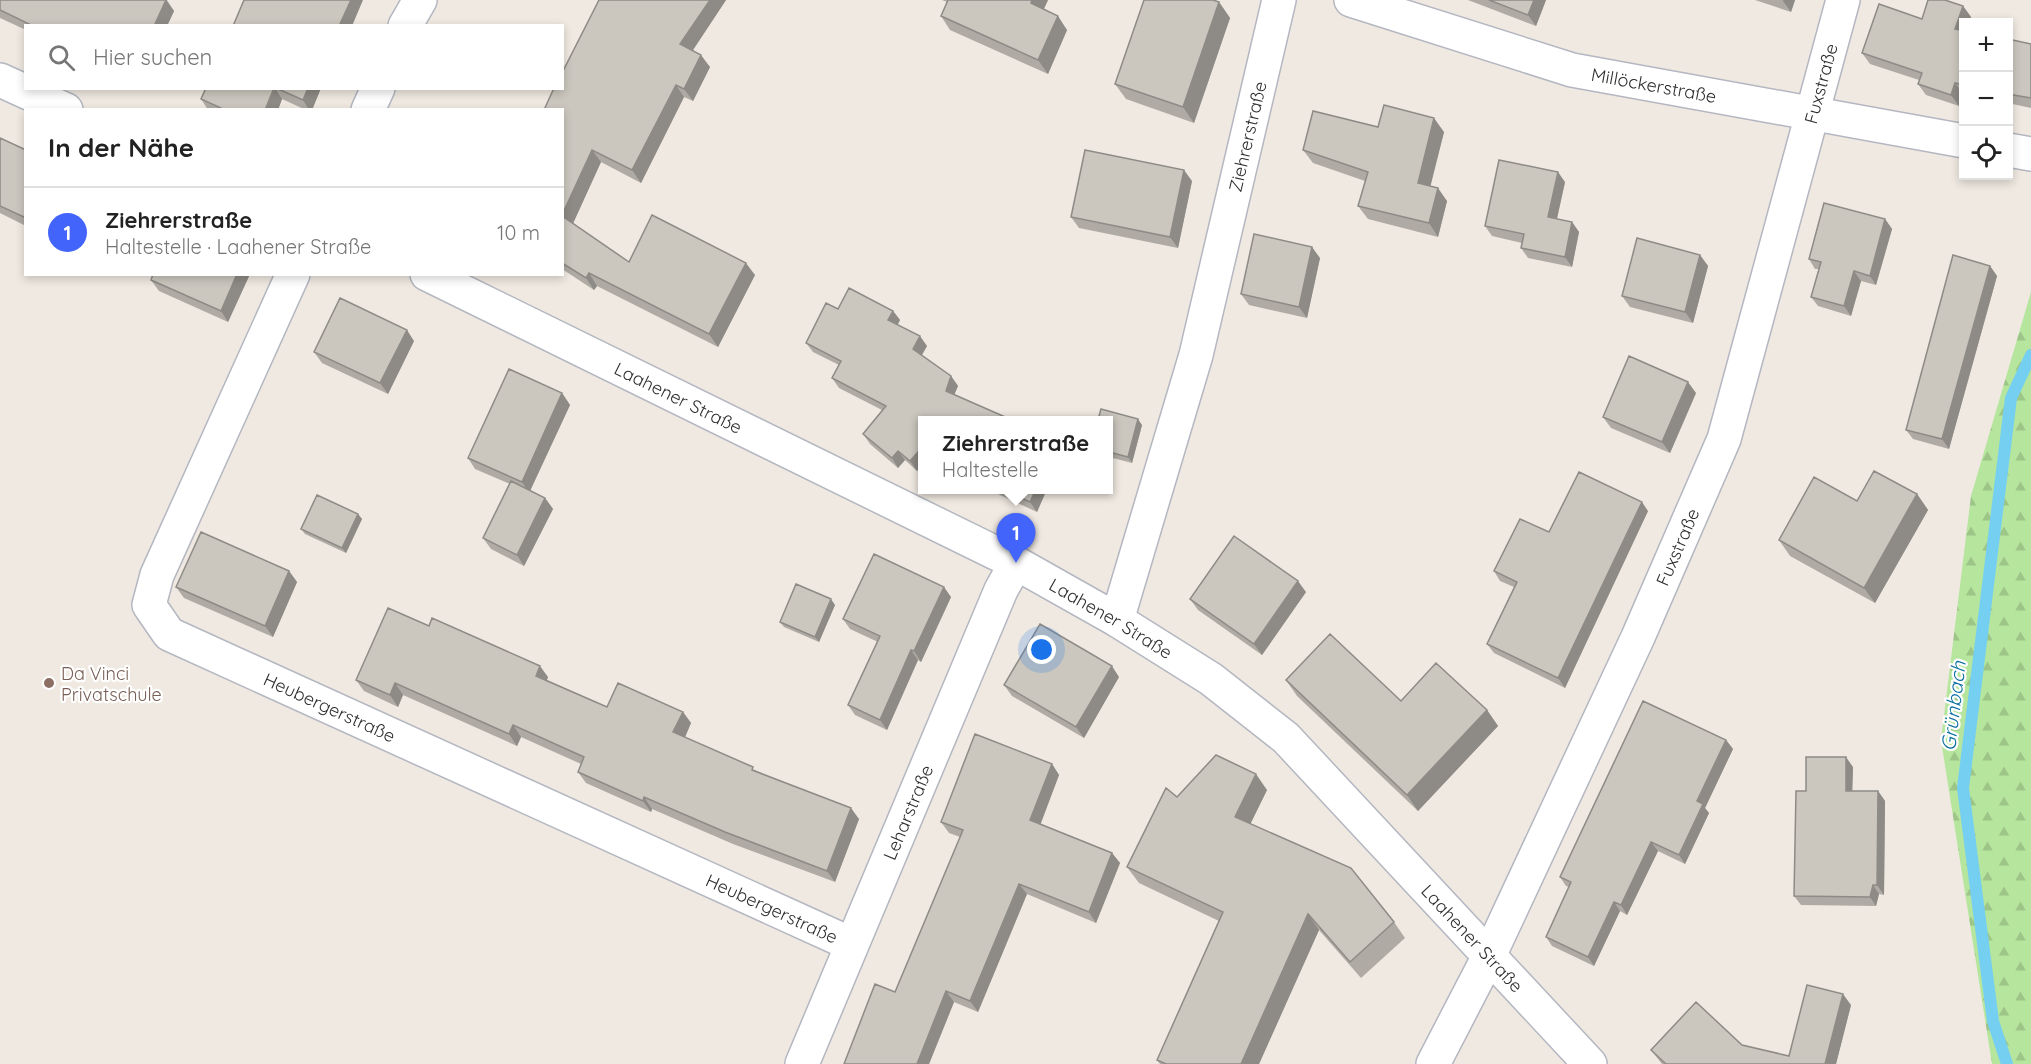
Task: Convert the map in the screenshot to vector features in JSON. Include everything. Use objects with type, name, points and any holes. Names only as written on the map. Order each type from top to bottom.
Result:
[{"type":"street","points":[[406,24],[420,0]]},
{"type":"street","name":"Ziehrerstraße","points":[[1117,620],[1196,355],[1279,0]]},
{"type":"street","name":"Millöckerstraße","points":[[1352,0],[1572,70],[1959,140]]},
{"type":"street","name":"Fuxstraße","points":[[1433,1064],[1490,954],[1638,637],[1724,439],[1842,0]]},
{"type":"street","points":[[0,80],[62,108]]},
{"type":"street","points":[[369,108],[377,90]]},
{"type":"street","points":[[2013,151],[2031,154]]},
{"type":"street","name":"Heubergerstraße","points":[[292,276],[157,575],[149,605],[169,634],[850,944]]},
{"type":"street","name":"Laahener Straße","points":[[431,276],[1016,563],[1117,620],[1211,678],[1286,738],[1490,954],[1590,1064]]},
{"type":"street","name":"Leharstraße","points":[[802,1064],[850,944],[1001,590],[1016,563]]},
{"type":"green space","points":[[2031,292],[2031,1064],[1992,1064],[1941,740],[1971,496]]},
{"type":"building","points":[[0,0],[166,0],[155,24],[29,24],[0,10]]},
{"type":"building","points":[[244,0],[351,0],[340,24],[234,24]]},
{"type":"building","points":[[599,0],[710,0],[680,44],[701,55],[684,89],[676,85],[632,170],[592,150],[564,211],[564,108],[545,108],[553,90],[564,90],[564,69]]},
{"type":"building","points":[[948,0],[1032,0],[1031,3],[1058,16],[1038,60],[941,16]]},
{"type":"building","points":[[1144,0],[1213,0],[1219,2],[1183,107],[1115,84]]},
{"type":"building","points":[[1489,0],[1534,0],[1528,15]]},
{"type":"building","points":[[1928,0],[1945,0],[1963,6],[1955,29],[1959,30],[1959,84],[1955,83],[1951,95],[1918,84],[1922,73],[1862,53],[1879,4],[1922,19]]},
{"type":"building","points":[[2013,40],[2031,44],[2031,98],[2013,95]]},
{"type":"building","points":[[205,90],[273,90],[266,108],[221,108],[201,99]]},
{"type":"building","points":[[280,90],[307,90],[303,100]]},
{"type":"building","points":[[1384,105],[1434,118],[1418,183],[1438,188],[1429,223],[1358,206],[1368,172],[1303,150],[1313,111],[1378,127]]},
{"type":"building","points":[[0,138],[24,149],[24,217],[0,206]]},
{"type":"building","points":[[1085,150],[1184,170],[1170,237],[1071,217]]},
{"type":"building","points":[[1499,160],[1558,172],[1548,217],[1572,222],[1565,257],[1521,248],[1524,234],[1485,226]]},
{"type":"building","points":[[1824,203],[1885,219],[1870,276],[1854,271],[1844,306],[1811,297],[1821,262],[1809,259]]},
{"type":"building","points":[[652,215],[746,263],[709,334],[589,273],[586,278],[564,264],[564,217],[629,262]]},
{"type":"building","points":[[1254,234],[1312,247],[1299,307],[1241,294]]},
{"type":"building","points":[[1637,238],[1700,255],[1685,312],[1622,296]]},
{"type":"building","points":[[1953,255],[1990,266],[1942,439],[1906,430]]},
{"type":"building","points":[[152,276],[236,276],[221,311],[151,280]]},
{"type":"building","points":[[849,288],[893,311],[888,320],[920,336],[913,349],[951,376],[946,391],[1003,416],[918,416],[918,452],[910,461],[898,451],[892,458],[863,434],[886,406],[832,378],[841,361],[806,343],[826,303],[838,309]]},
{"type":"building","points":[[340,298],[407,330],[380,383],[314,352]]},
{"type":"building","points":[[1629,356],[1688,382],[1662,442],[1603,417]]},
{"type":"building","points":[[509,369],[562,393],[522,482],[468,458]]},
{"type":"building","points":[[1101,409],[1138,419],[1128,457],[1113,453],[1113,416],[1099,416]]},
{"type":"building","points":[[1874,471],[1917,494],[1864,588],[1779,540],[1814,477],[1857,501]]},
{"type":"building","points":[[1579,472],[1642,502],[1558,678],[1487,644],[1517,582],[1494,571],[1520,519],[1549,532]]},
{"type":"building","points":[[511,481],[545,498],[517,555],[483,538]]},
{"type":"building","points":[[1013,494],[1034,494],[1030,502]]},
{"type":"building","points":[[317,495],[358,514],[342,548],[301,529]]},
{"type":"building","points":[[201,532],[289,571],[265,626],[176,587]]},
{"type":"building","points":[[1234,536],[1298,581],[1254,644],[1190,599]]},
{"type":"building","points":[[874,554],[944,587],[914,651],[911,650],[880,720],[848,705],[880,636],[843,619]]},
{"type":"building","points":[[796,584],[831,599],[815,637],[780,622]]},
{"type":"building","points":[[388,608],[429,626],[432,618],[540,666],[536,676],[607,707],[618,683],[683,712],[673,732],[753,767],[752,770],[851,808],[827,871],[725,832],[644,797],[643,801],[578,772],[584,757],[513,725],[509,734],[395,683],[390,695],[356,680]]},
{"type":"building","points":[[1040,624],[1112,666],[1076,727],[1004,685]]},
{"type":"building","points":[[1330,634],[1401,701],[1436,663],[1487,710],[1407,795],[1286,680]]},
{"type":"building","points":[[1643,701],[1726,740],[1697,801],[1703,804],[1679,855],[1651,842],[1621,905],[1614,902],[1588,957],[1546,937],[1571,882],[1560,877]]},
{"type":"building","points":[[975,734],[1052,764],[1030,820],[1112,853],[1089,912],[1019,884],[970,1001],[946,991],[917,1064],[844,1064],[875,984],[895,992],[963,830],[941,822]]},
{"type":"building","points":[[1216,755],[1256,774],[1235,817],[1351,868],[1394,922],[1350,962],[1308,914],[1241,1064],[1166,1064],[1157,1060],[1223,912],[1127,867],[1166,788],[1177,797]]},
{"type":"building","points":[[1806,757],[1846,757],[1846,791],[1878,791],[1877,885],[1873,885],[1870,897],[1794,896],[1796,791],[1806,791]]},
{"type":"building","points":[[1807,985],[1843,994],[1825,1064],[1666,1064],[1651,1050],[1696,1002],[1742,1045],[1789,1056]]},
{"type":"waterway","name":"Grünbach","points":[[2007,1064],[1993,1021],[1963,788],[2011,398],[2031,355]]},
{"type":"place","name":"Ziehrerstraße","points":[[1016,563]]},
{"type":"place","name":"Da Vinci Privatschule","points":[[49,683]]}]
